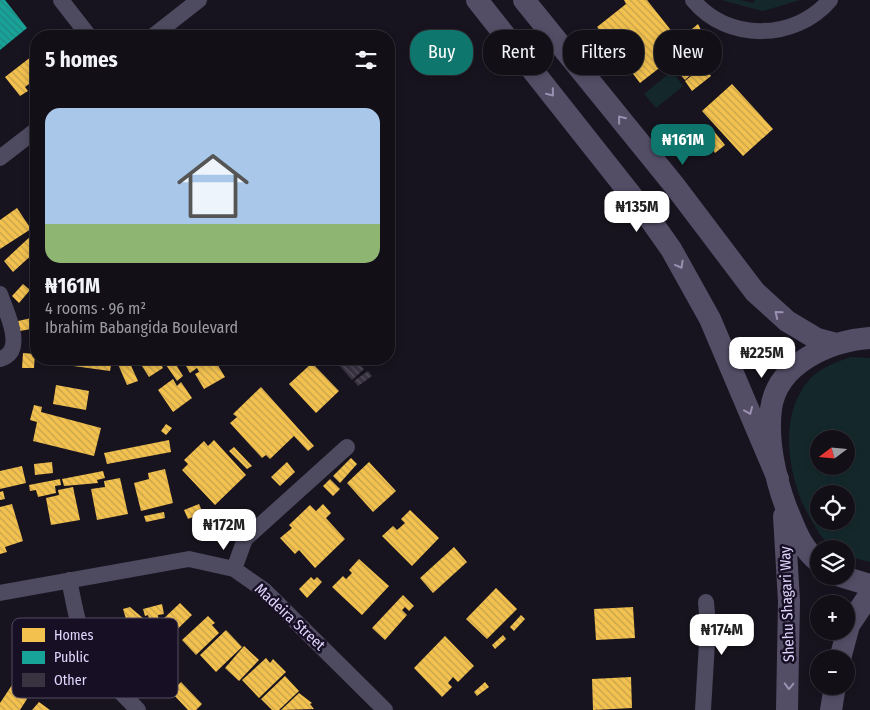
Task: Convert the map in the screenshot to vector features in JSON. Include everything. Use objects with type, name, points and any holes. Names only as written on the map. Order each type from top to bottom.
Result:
[{"type":"street","points":[[61,0],[84,30]]},
{"type":"street","points":[[161,30],[199,0]]},
{"type":"street","points":[[477,0],[598,152],[671,249],[710,319],[798,536],[810,551]]},
{"type":"street","points":[[524,0],[668,178],[755,292],[787,322],[817,339],[836,344]]},
{"type":"street","points":[[693,0],[712,20],[743,31],[752,31],[781,28],[800,23],[816,13],[830,0]]},
{"type":"street","points":[[0,158],[30,135]]},
{"type":"street","points":[[0,294],[14,338],[12,350],[7,356],[0,358]]},
{"type":"street","points":[[780,488],[770,430],[771,407],[780,386],[793,369],[810,356],[836,344],[867,334]]},
{"type":"street","points":[[234,569],[246,539],[347,448]]},
{"type":"street","name":"Shehu Shagari Way","points":[[780,488],[789,610],[787,710]]},
{"type":"street","name":"Madeira Street","points":[[0,593],[189,559],[234,569],[264,590],[386,710]]},
{"type":"street","points":[[68,580],[77,618]]},
{"type":"street","points":[[855,580],[870,585]]},
{"type":"street","points":[[842,650],[849,625],[870,594]]},
{"type":"street","points":[[703,710],[708,626],[706,602]]},
{"type":"street","points":[[831,710],[834,695]]},
{"type":"street","points":[[127,698],[138,710]]},
{"type":"green space","points":[[721,0],[740,0],[753,3],[755,0],[800,0],[763,11]]},
{"type":"green space","points":[[667,75],[675,75],[683,86],[656,108],[644,94]]},
{"type":"green space","points":[[850,357],[870,358],[870,562],[855,558],[855,540],[825,540],[817,530],[855,530],[855,485],[810,485],[810,518],[797,489],[792,469],[789,448],[793,409],[801,391],[813,376],[830,365]]},
{"type":"building: Homes","points":[[624,0],[647,0],[671,30],[654,30],[654,72],[640,83],[634,75],[644,75],[644,30],[599,30],[597,27],[626,4]]},
{"type":"building: Homes","points":[[698,24],[701,30],[693,30]]},
{"type":"building: Homes","points":[[30,58],[30,83],[25,87],[28,91],[20,96],[5,77]]},
{"type":"building: Homes","points":[[681,75],[690,75],[685,80]]},
{"type":"building: Homes","points":[[692,75],[711,76],[692,91],[685,81]]},
{"type":"building: Homes","points":[[732,84],[773,129],[743,156],[702,111]]},
{"type":"building: Homes","points":[[713,130],[725,145],[715,153],[703,138]]},
{"type":"building: Homes","points":[[17,208],[30,230],[0,249],[0,220]]},
{"type":"building: Homes","points":[[30,237],[30,256],[13,272],[4,261]]},
{"type":"building: Homes","points":[[23,284],[30,290],[19,303],[12,296]]},
{"type":"building: Homes","points":[[30,318],[30,329],[20,331],[18,321]]},
{"type":"building: Homes","points":[[23,353],[30,354],[30,365],[34,365],[34,368],[22,368]]},
{"type":"building: Homes","points":[[66,365],[111,365],[110,371]]},
{"type":"building: Homes","points":[[118,365],[131,365],[138,381],[127,385]]},
{"type":"building: Homes","points":[[141,365],[161,365],[163,368],[149,377]]},
{"type":"building: Homes","points":[[166,365],[176,365],[183,376],[177,381]]},
{"type":"building: Homes","points":[[185,365],[218,365],[225,377],[204,389],[195,374],[199,372],[197,368],[190,373]]},
{"type":"building: Homes","points":[[310,365],[314,365],[339,391],[316,413],[289,384]]},
{"type":"building: Homes","points":[[173,379],[177,386],[181,382],[192,398],[173,412],[158,390]]},
{"type":"building: Homes","points":[[56,385],[89,391],[86,410],[53,404]]},
{"type":"building: Homes","points":[[261,387],[314,446],[308,451],[294,436],[270,459],[266,455],[262,458],[230,423],[237,417],[233,414]]},
{"type":"building: Homes","points":[[34,405],[42,407],[41,412],[101,428],[94,456],[33,441],[37,422],[30,420]]},
{"type":"building: Homes","points":[[166,424],[172,428],[166,435],[161,431]]},
{"type":"building: Homes","points":[[169,440],[171,452],[107,464],[104,453]]},
{"type":"building: Homes","points":[[214,440],[246,475],[215,505],[182,470],[188,464],[184,460],[204,441],[208,446]]},
{"type":"building: Homes","points":[[234,447],[252,466],[247,469],[229,451]]},
{"type":"building: Homes","points":[[351,458],[357,464],[340,483],[333,476]]},
{"type":"building: Homes","points":[[52,462],[53,473],[35,475],[34,464]]},
{"type":"building: Homes","points":[[287,462],[295,472],[280,486],[271,477]]},
{"type":"building: Homes","points":[[369,462],[396,491],[373,512],[347,483]]},
{"type":"building: Homes","points":[[22,466],[26,483],[0,489],[0,471]]},
{"type":"building: Homes","points":[[165,469],[173,503],[141,511],[134,483],[149,479],[148,473]]},
{"type":"building: Homes","points":[[103,471],[105,478],[97,480],[98,483],[64,486],[62,479]]},
{"type":"building: Homes","points":[[120,478],[128,514],[97,520],[91,489],[105,487],[104,481]]},
{"type":"building: Homes","points":[[60,479],[61,485],[55,486],[56,493],[38,497],[36,490],[30,491],[29,485]]},
{"type":"building: Homes","points":[[330,479],[340,489],[333,496],[323,486]]},
{"type":"building: Homes","points":[[73,487],[80,520],[51,525],[46,498],[59,495],[58,490]]},
{"type":"building: Homes","points":[[3,491],[5,499],[0,500],[0,492]]},
{"type":"building: Homes","points":[[12,504],[23,541],[5,547],[7,552],[0,554],[0,507]]},
{"type":"building: Homes","points":[[199,504],[203,513],[188,519],[184,510]]},
{"type":"building: Homes","points":[[323,504],[331,513],[326,518],[345,539],[315,568],[299,550],[295,554],[280,538],[292,528],[289,525],[310,505],[316,511]]},
{"type":"building: Homes","points":[[410,510],[439,538],[412,566],[382,536],[393,526],[397,530],[405,523],[401,519]]},
{"type":"building: Homes","points":[[164,512],[165,518],[146,522],[144,516]]},
{"type":"building: Homes","points":[[454,547],[467,562],[433,593],[420,578]]},
{"type":"building: Homes","points":[[359,559],[389,586],[362,615],[332,587],[343,576],[346,579],[352,573],[349,570]]},
{"type":"building: Homes","points":[[311,577],[314,580],[317,577],[322,582],[307,598],[299,589]]},
{"type":"building: Homes","points":[[496,588],[517,609],[487,639],[466,619]]},
{"type":"building: Homes","points":[[403,595],[414,606],[409,611],[405,607],[402,610],[407,615],[385,640],[372,628]]},
{"type":"building: Homes","points":[[180,603],[192,615],[178,629],[178,618],[164,618]]},
{"type":"building: Homes","points":[[162,604],[164,614],[158,615],[158,618],[149,618],[148,615],[145,616],[143,609]]},
{"type":"building: Homes","points":[[130,607],[143,618],[126,618],[123,609]]},
{"type":"building: Homes","points":[[633,607],[635,638],[596,640],[594,609]]},
{"type":"building: Homes","points":[[521,615],[525,619],[514,631],[510,627]]},
{"type":"building: Homes","points":[[208,616],[215,623],[212,625],[219,633],[196,655],[182,640]]},
{"type":"building: Homes","points":[[226,630],[242,647],[216,672],[200,655]]},
{"type":"building: Homes","points":[[503,635],[506,639],[495,649],[492,645]]},
{"type":"building: Homes","points":[[445,636],[474,666],[458,682],[453,677],[448,683],[452,687],[442,697],[414,668]]},
{"type":"building: Homes","points":[[244,646],[259,660],[239,681],[225,668]]},
{"type":"building: Homes","points":[[266,658],[270,663],[273,659],[286,672],[259,698],[242,680]]},
{"type":"building: Homes","points":[[285,676],[299,691],[279,710],[272,710],[261,699]]},
{"type":"building: Homes","points":[[631,677],[632,708],[593,710],[592,679]]},
{"type":"building: Homes","points":[[181,682],[202,704],[196,710],[188,710],[177,698],[178,685]]},
{"type":"building: Homes","points":[[485,682],[489,687],[477,696],[474,692]]},
{"type":"building: Homes","points":[[12,685],[12,698],[27,699],[20,710],[0,710],[0,703]]},
{"type":"building: Homes","points":[[299,693],[312,703],[310,704],[314,709],[281,710]]},
{"type":"building: Homes","points":[[39,702],[50,710],[32,710]]},
{"type":"building: Public","points":[[0,0],[5,0],[27,28],[0,50]]},
{"type":"building: Other","points":[[339,365],[360,365],[364,369],[352,380]]},
{"type":"building: Other","points":[[368,371],[372,376],[358,386],[354,381]]}]
